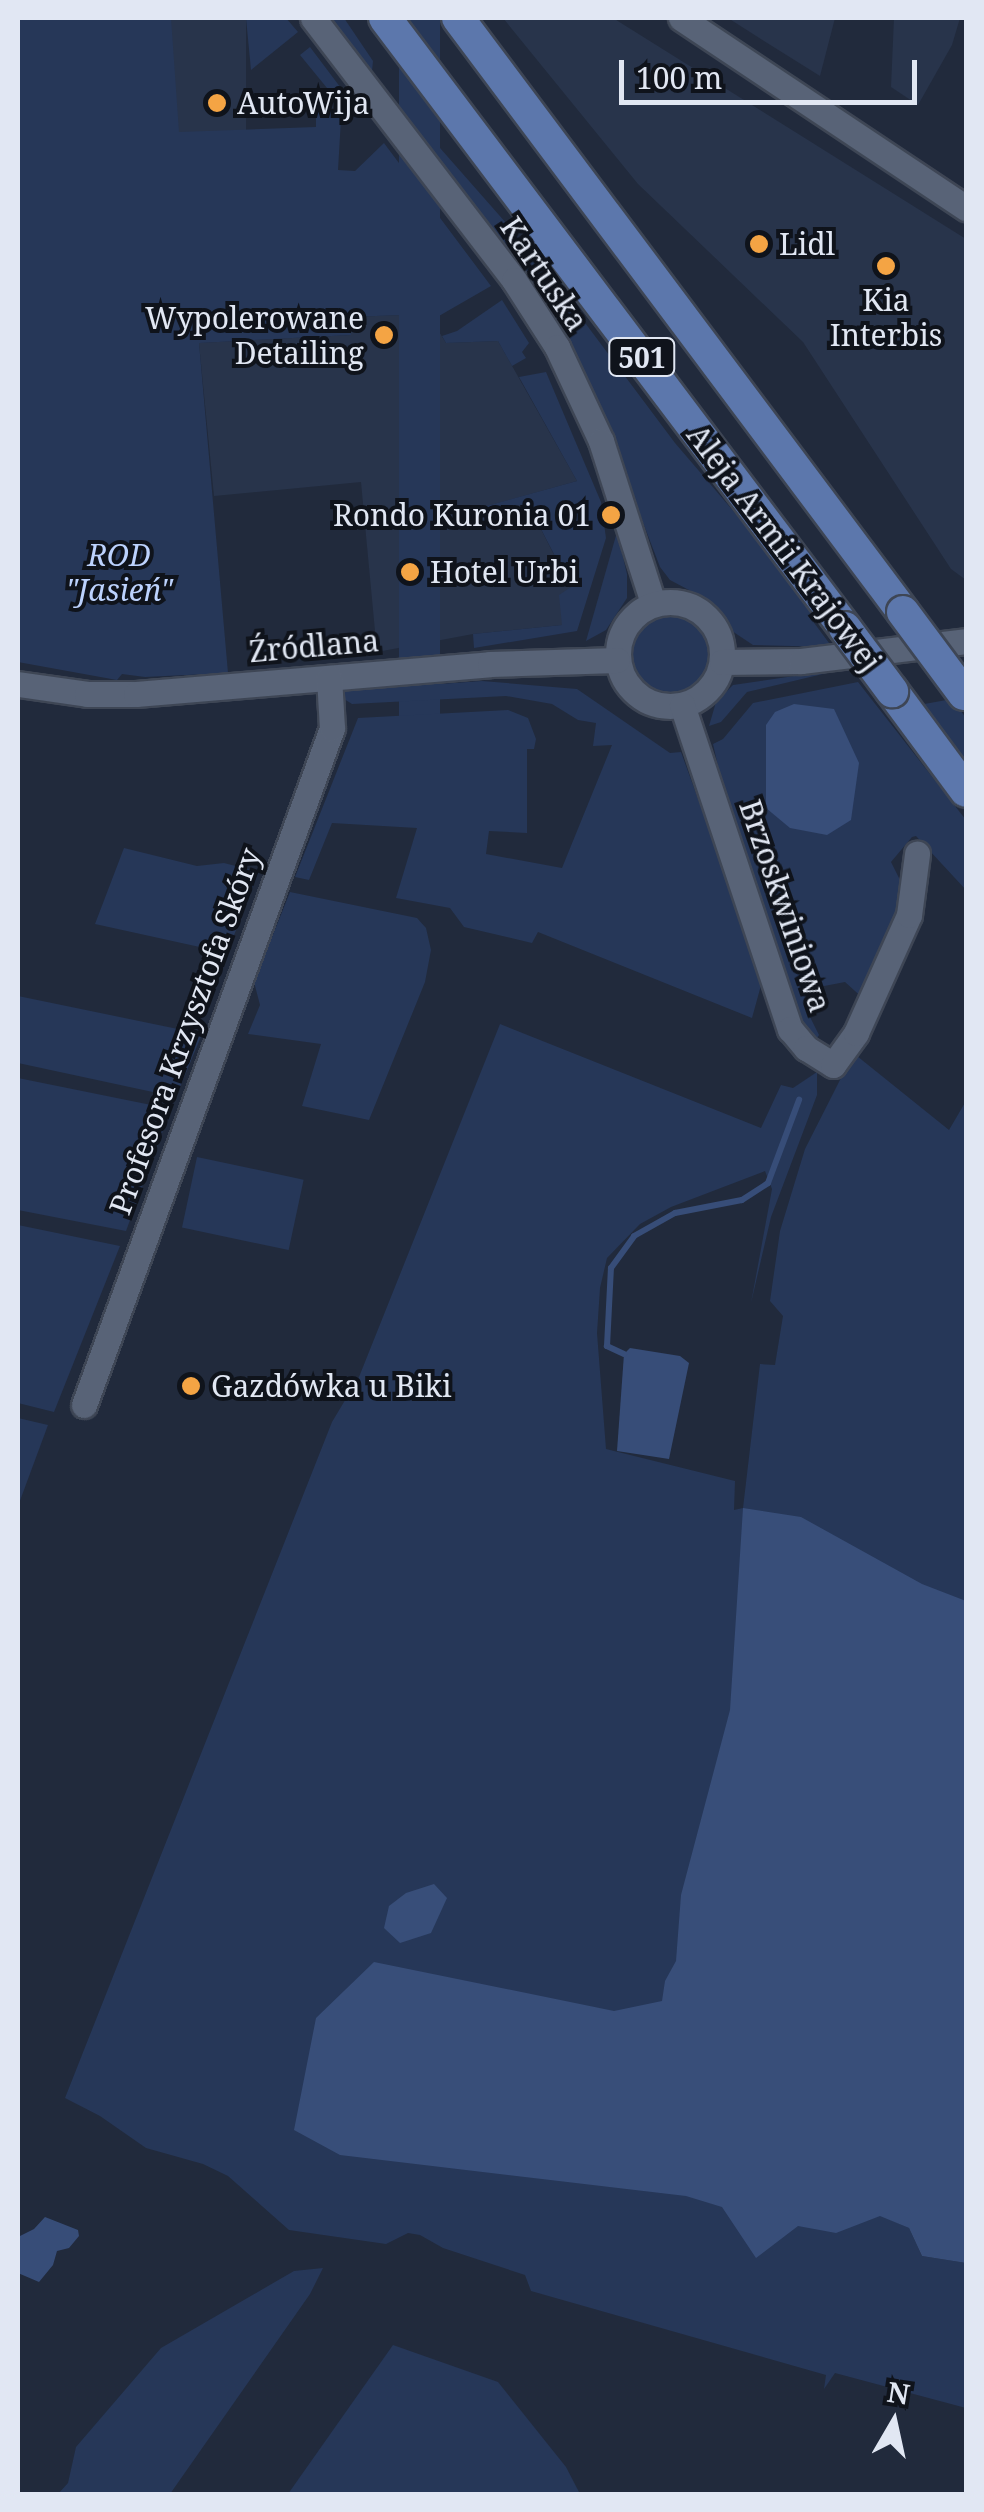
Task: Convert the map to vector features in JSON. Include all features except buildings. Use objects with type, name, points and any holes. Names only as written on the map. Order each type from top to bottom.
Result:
[{"type":"main road","name":"Aleja Armii Krajowej","points":[[385,18],[966,790]]},
{"type":"main road","name":"Aleja Armii Krajowej","points":[[458,18],[965,696]]},
{"type":"street","name":"Kartuska","points":[[313,18],[514,280],[556,348],[601,441],[653,603]]},
{"type":"street","points":[[681,18],[966,208]]},
{"type":"street","points":[[680,602],[704,614],[719,636],[722,662],[708,689],[682,705],[653,704],[640,697],[628,687],[617,660],[622,631],[630,619],[653,603],[680,602]]},
{"type":"street","points":[[722,662],[820,660],[966,641]]},
{"type":"street","name":"Źródlana","points":[[18,684],[86,694],[136,694],[490,664],[617,660]]},
{"type":"street","name":"Profesora Krzysztofa Skóry","points":[[84,1405],[332,728],[329,678]]},
{"type":"street","name":"Brzoskwiniowa","points":[[682,705],[790,1029],[806,1048],[833,1065],[856,1033],[909,914],[917,854]]},
{"type":"shaded area","points":[[171,18],[246,18],[246,132],[171,132]]},
{"type":"shaded area","points":[[503,18],[613,18],[966,239],[966,580],[951,569],[803,342],[638,184]]},
{"type":"shaded area","points":[[728,18],[835,18],[820,76],[764,41]]},
{"type":"shaded area","points":[[894,18],[960,18],[952,45],[918,105],[891,87]]},
{"type":"shaded area","points":[[428,314],[446,343],[498,341],[577,481],[480,508],[528,504],[571,588],[562,625],[473,634],[377,652],[361,482],[214,496],[199,343],[351,335],[350,317]]},
{"type":"shaded area","points":[[794,704],[834,709],[859,763],[851,820],[827,835],[790,828],[766,808],[766,725],[775,712]]},
{"type":"shaded area","points":[[630,1348],[680,1356],[689,1363],[669,1459],[617,1451],[624,1354]]},
{"type":"shaded area","points":[[743,1508],[801,1517],[922,1584],[966,1601],[966,2263],[922,2256],[909,2228],[880,2216],[836,2233],[798,2226],[756,2258],[722,2207],[686,2196],[340,2155],[294,2130],[316,2018],[374,1962],[614,2011],[662,2001],[665,1981],[676,1961],[681,1895],[730,1710]]},
{"type":"shaded area","points":[[434,1884],[447,1898],[431,1933],[400,1943],[384,1928],[389,1906],[406,1893]]},
{"type":"shaded area","points":[[45,2217],[78,2230],[79,2236],[69,2248],[57,2251],[53,2265],[39,2282],[18,2273],[18,2237],[34,2229]]},
{"type":"green space","name":"ROD \"Jasień\"","points":[[18,18],[171,18],[179,132],[316,127],[316,109],[330,112],[341,119],[338,170],[355,171],[384,143],[491,286],[432,320],[428,314],[350,317],[351,335],[199,343],[228,673],[145,677],[122,674],[117,680],[18,662]]},
{"type":"green space","points":[[246,18],[286,18],[298,32],[251,70]]},
{"type":"green space","points":[[328,18],[344,18],[373,61],[372,71],[424,138],[433,140],[535,256],[675,443],[771,555],[814,612],[809,616],[832,647],[753,645],[732,631],[704,598],[670,580],[660,567],[606,426]]},
{"type":"green space","points":[[399,18],[440,18],[440,764],[399,764]]},
{"type":"green space","points":[[310,47],[357,112],[320,94],[327,88],[300,55]]},
{"type":"green space","points":[[502,300],[529,343],[522,352],[526,358],[512,366],[498,341],[446,343],[442,336],[457,331]]},
{"type":"green space","points":[[546,372],[601,502],[606,538],[577,631],[474,648],[473,634],[562,625],[559,595],[571,587],[528,504],[472,510],[577,481],[519,377]]},
{"type":"green space","points":[[617,532],[627,574],[627,598],[606,630],[586,641]]},
{"type":"green space","points":[[669,610],[694,617],[706,629],[713,654],[706,679],[694,691],[669,698],[644,691],[632,679],[625,654],[632,629],[644,617]]},
{"type":"green space","points":[[848,668],[747,692],[721,722],[709,726],[716,702],[733,685]]},
{"type":"green space","points":[[482,681],[577,689],[670,753],[681,752],[763,978],[752,1018],[538,932],[532,943],[464,927],[450,908],[396,898],[417,828],[332,823],[309,880],[295,877],[358,718],[508,710],[528,718],[536,739],[534,749],[527,749],[527,833],[489,831],[486,854],[562,868],[612,745],[593,746],[596,723],[578,720],[552,704],[506,696],[352,704],[341,697],[343,691]]},
{"type":"green space","points":[[858,682],[966,820],[966,890],[916,836],[912,837],[891,862],[905,890],[865,1000],[845,982],[819,987],[807,1011],[819,1035],[815,1041],[802,1026],[776,960],[733,832],[713,744],[723,739],[753,703]]},
{"type":"green space","points":[[952,699],[966,718],[966,768],[919,705]]},
{"type":"green space","points":[[124,848],[197,866],[224,863],[259,872],[227,953],[95,924]]},
{"type":"green space","points":[[290,892],[417,918],[426,928],[431,950],[425,982],[369,1120],[302,1106],[321,1044],[248,1034],[260,1005],[254,982]]},
{"type":"green space","points":[[18,996],[202,1034],[176,1097],[18,1063]]},
{"type":"green space","points":[[500,1024],[761,1128],[781,1085],[793,1088],[817,1072],[817,1095],[771,1217],[751,1303],[772,1189],[765,1171],[671,1207],[640,1224],[607,1258],[600,1288],[597,1333],[606,1449],[735,1481],[734,1510],[743,1508],[760,1364],[775,1365],[783,1316],[770,1301],[780,1231],[805,1149],[842,1076],[857,1056],[949,1130],[966,1101],[966,1912],[880,2215],[909,2228],[922,2256],[966,2263],[966,2408],[835,2373],[824,2389],[826,2375],[531,2291],[525,2275],[443,2248],[420,2235],[408,2233],[386,2244],[289,2230],[228,2176],[203,2164],[146,2148],[100,2116],[65,2098],[332,1422],[359,1377]]},
{"type":"green space","points":[[18,1078],[171,1109],[126,1231],[18,1210]]},
{"type":"green space","points":[[197,1157],[304,1180],[289,1250],[182,1227]]},
{"type":"green space","points":[[18,1225],[120,1246],[54,1412],[18,1403]]},
{"type":"green space","points":[[18,1418],[48,1425],[18,1506]]},
{"type":"green space","points":[[323,2268],[310,2294],[170,2494],[58,2494],[68,2483],[76,2447],[161,2348],[294,2271]]},
{"type":"green space","points":[[393,2345],[498,2382],[566,2467],[580,2494],[288,2494]]},
{"type":"waterway","points":[[624,1354],[607,1346],[611,1268],[634,1236],[675,1213],[742,1200],[768,1183],[799,1100]]},
{"type":"place","name":"AutoWija","points":[[217,103]]},
{"type":"place","name":"Lidl","points":[[759,244]]},
{"type":"place","name":"Kia Interbis","points":[[886,266]]},
{"type":"place","name":"Wypolerowane Detailing","points":[[384,335]]},
{"type":"place","name":"Rondo Kuronia 01","points":[[611,515]]},
{"type":"place","name":"Hotel Urbi","points":[[410,572]]},
{"type":"place","name":"Gazdówka u Biki","points":[[191,1386]]}]
